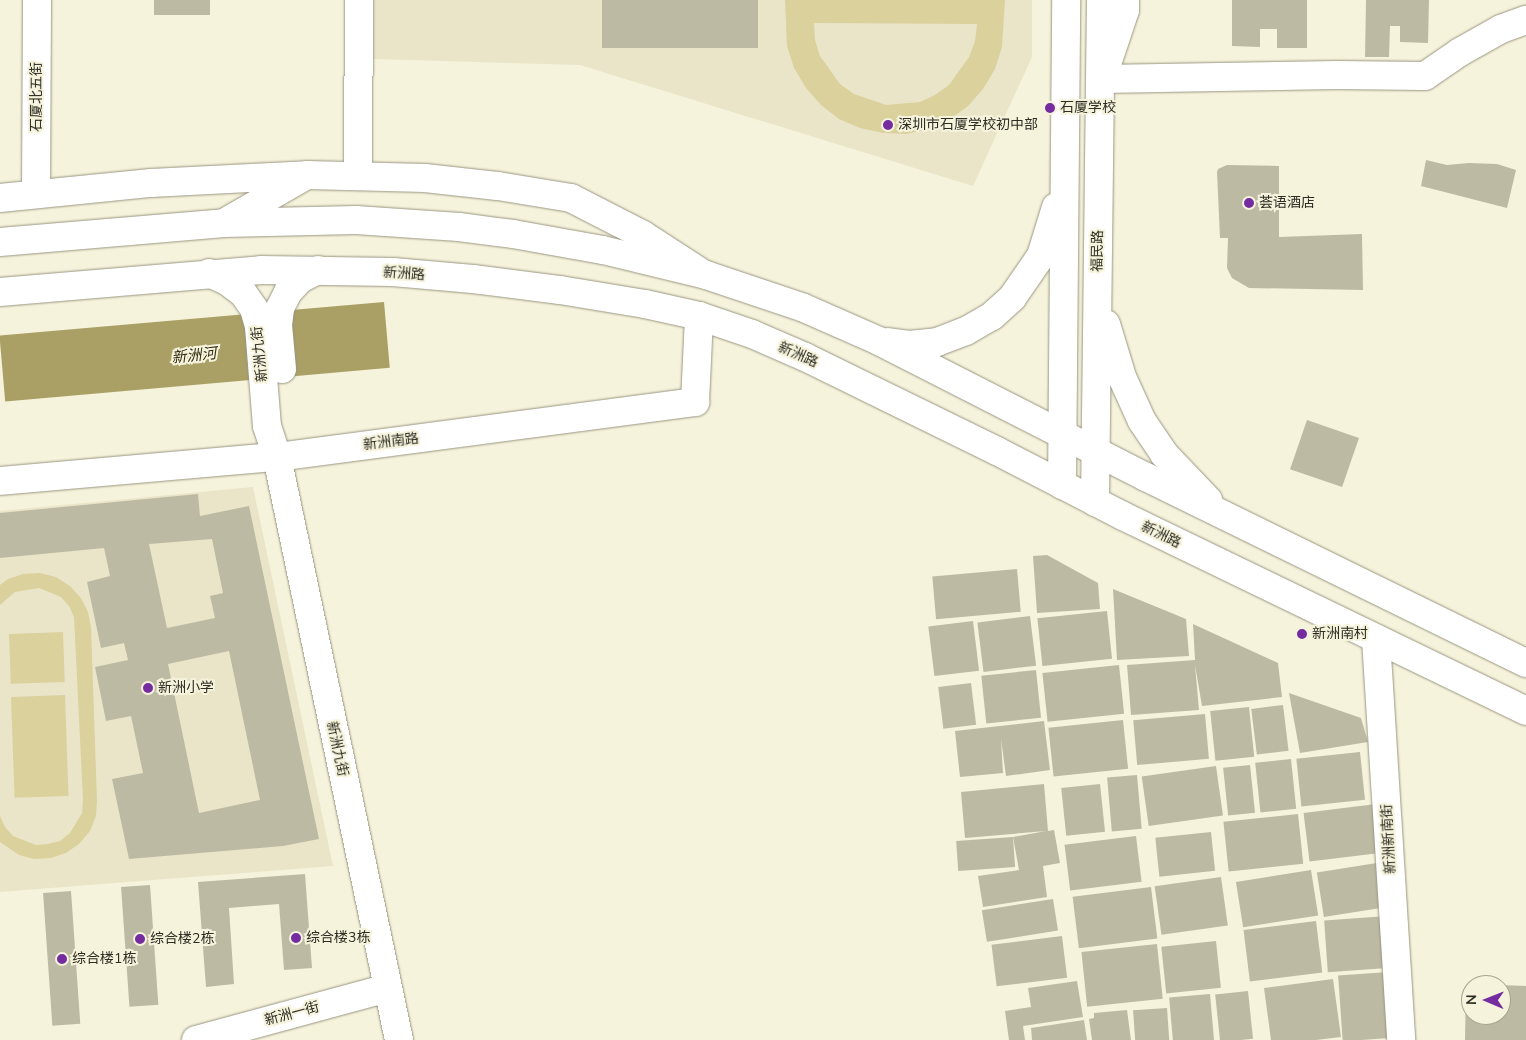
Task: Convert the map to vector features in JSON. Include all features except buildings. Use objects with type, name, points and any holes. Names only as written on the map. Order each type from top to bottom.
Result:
[{"type":"main road","name":"石厦北五街","points":[[36,194],[37,0]]},
{"type":"main road","points":[[358,175],[359,0]]},
{"type":"main road","points":[[1062,485],[1066,0]]},
{"type":"main road","name":"福民路","points":[[1095,502],[1102,80],[1101,0]]},
{"type":"main road","points":[[1126,0],[1102,80],[1337,75],[1426,76],[1460,52],[1501,28],[1526,20]]},
{"type":"main road","points":[[879,341],[910,345],[936,342],[966,332],[992,316],[1012,298],[1041,256],[1054,216],[1065,162]]},
{"type":"main road","points":[[224,223],[308,175]]},
{"type":"main road","points":[[0,198],[151,183],[308,175],[425,178],[498,186],[571,198],[643,235],[706,275]]},
{"type":"main road","points":[[0,242],[224,223],[356,220],[459,227],[558,241],[706,275],[804,308],[879,341],[1224,515],[1526,663]]},
{"type":"main road","name":"新洲路","points":[[0,292],[209,273],[318,270],[393,272],[473,279],[644,304],[699,316],[813,362],[1095,502],[1526,711]]},
{"type":"main road","name":"新洲九街","points":[[318,270],[300,279],[288,292],[269,326],[277,457],[398,1040]]},
{"type":"main road","name":"新洲九街","points":[[209,273],[227,281],[243,293],[269,326]]},
{"type":"main road","points":[[1098,276],[1108,332],[1122,377],[1142,421],[1164,454],[1224,515]]},
{"type":"main road","points":[[726,326],[738,286]]},
{"type":"main road","name":"新洲南路","points":[[0,481],[277,457],[694,402],[699,316]]},
{"type":"main road","name":"新洲新南街","points":[[1376,639],[1401,1040]]},
{"type":"main road","name":"新洲一街","points":[[196,1040],[387,988]]},
{"type":"shaded area","name":"深圳市石厦学校初中部","points":[[374,0],[1032,0],[1032,57],[973,186],[580,65],[373,59]]},
{"type":"shaded area","points":[[785,0],[1005,0],[1002,47],[995,69],[983,89],[968,106],[949,120],[928,129],[906,134],[883,133],[860,128],[839,119],[821,105],[806,88],[794,68],[787,46]],"holes":[[[814,23],[977,24],[975,41],[969,57],[949,85],[935,95],[920,102],[886,105],[854,94],[840,84],[820,56],[815,40]]]},
{"type":"shaded area","name":"新洲小学","points":[[253,487],[333,866],[0,892],[0,511]]},
{"type":"shaded area","points":[[40,573],[56,577],[70,586],[81,598],[88,612],[91,627],[97,801],[96,816],[90,831],[79,844],[66,853],[51,858],[34,859],[19,855],[0,842],[0,816],[5,827],[13,836],[36,845],[48,844],[60,841],[70,833],[82,813],[83,800],[74,617],[69,606],[61,597],[39,588],[15,592],[0,605],[0,585],[8,579],[23,574]]},
{"type":"shaded area","points":[[63,632],[65,682],[11,684],[9,634]]},
{"type":"shaded area","points":[[65,695],[69,796],[15,798],[11,697]]},
{"type":"water","name":"新洲河","points":[[384,302],[390,368],[5,401],[0,336]]},
{"type":"place","name":"石厦学校","points":[[1050,108]]},
{"type":"place","name":"深圳市石厦学校初中部","points":[[888,125]]},
{"type":"place","name":"荟语酒店","points":[[1249,203]]},
{"type":"place","name":"新洲南村","points":[[1302,634]]},
{"type":"place","name":"新洲小学","points":[[148,688]]},
{"type":"place","name":"综合楼3栋","points":[[296,938]]},
{"type":"place","name":"综合楼2栋","points":[[140,939]]},
{"type":"place","name":"综合楼1栋","points":[[62,959]]}]
